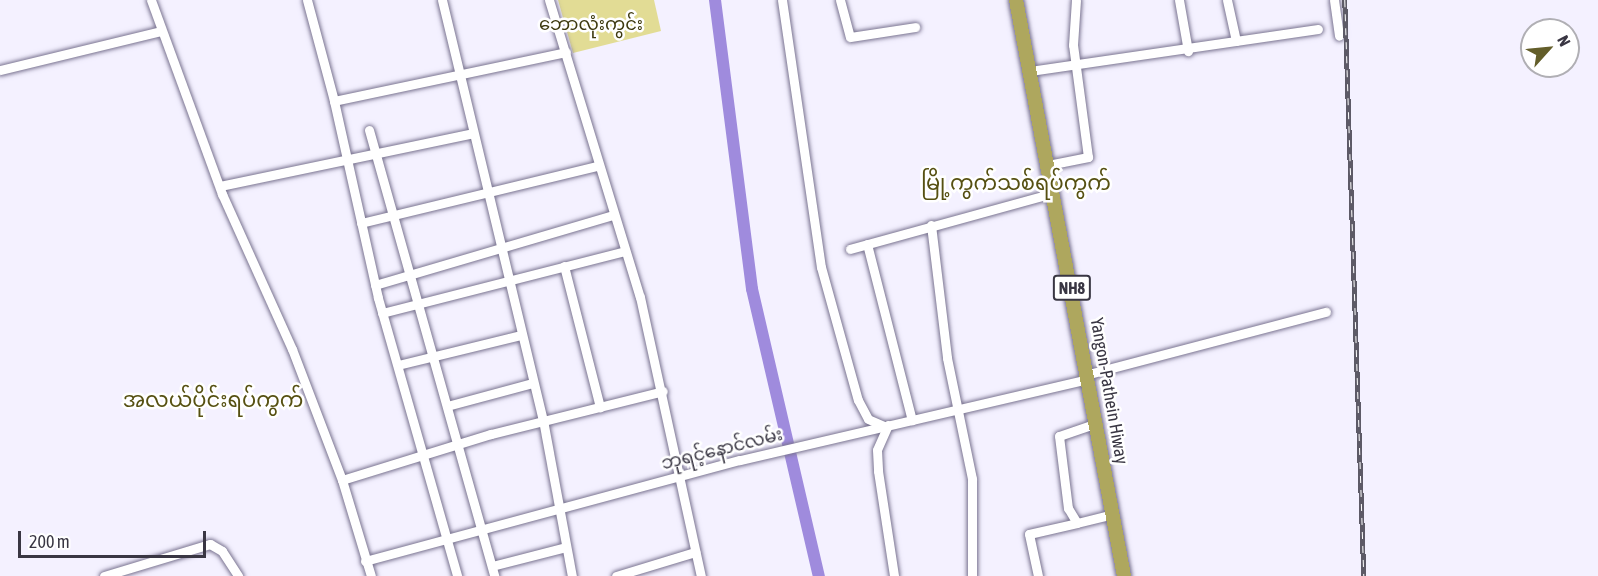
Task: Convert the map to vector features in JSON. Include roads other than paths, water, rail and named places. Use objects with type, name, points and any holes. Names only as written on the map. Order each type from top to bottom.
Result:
[{"type":"highway","name":"Yangon-Pathein Hiway","points":[[1016,0],[1089,377],[1124,576]]},
{"type":"street","points":[[151,0],[220,186],[292,349],[342,480],[371,575],[359,576]]},
{"type":"street","points":[[307,0],[334,101],[344,157],[382,313],[426,454],[457,576]]},
{"type":"street","points":[[442,0],[462,77],[506,279],[543,420],[572,576]]},
{"type":"street","points":[[549,0],[663,391],[700,576]]},
{"type":"street","points":[[782,0],[821,267],[858,400],[868,419],[885,426],[877,450],[878,471],[894,576]]},
{"type":"street","points":[[840,0],[850,37],[915,27]]},
{"type":"street","points":[[1048,165],[1088,157],[1076,65],[1076,0]]},
{"type":"street","points":[[1179,0],[1188,51]]},
{"type":"street","points":[[1227,0],[1236,41]]},
{"type":"street","points":[[1334,0],[1339,36]]},
{"type":"street","points":[[1030,71],[1188,51],[1236,41],[1318,29]]},
{"type":"street","points":[[0,70],[161,31]]},
{"type":"street","points":[[334,101],[462,77],[566,52]]},
{"type":"street","points":[[369,130],[373,155],[435,356],[456,445],[493,571],[566,547]]},
{"type":"street","points":[[220,186],[344,157],[373,155],[473,133]]},
{"type":"street","points":[[361,223],[485,191],[596,166]]},
{"type":"street","points":[[850,249],[931,225],[1053,194]]},
{"type":"street","points":[[375,285],[612,215]]},
{"type":"street","points":[[931,225],[958,410],[972,479],[972,576]]},
{"type":"street","points":[[867,244],[912,420]]},
{"type":"street","points":[[382,313],[506,279],[624,251]]},
{"type":"street","points":[[564,266],[600,407]]},
{"type":"street","name":"ဘုရင့်နောင်လမ်း","points":[[365,561],[740,460],[1089,377],[1326,312]]},
{"type":"street","points":[[398,365],[521,335]]},
{"type":"street","points":[[447,406],[533,383]]},
{"type":"street","points":[[342,480],[543,420],[663,391]]},
{"type":"street","points":[[1077,522],[1068,508],[1059,436],[1097,423]]},
{"type":"street","points":[[1038,576],[1029,534],[1113,514]]},
{"type":"street","points":[[104,576],[210,544],[222,551],[238,576]]},
{"type":"street","points":[[616,576],[695,552]]},
{"type":"waterway","points":[[715,0],[752,289],[819,576]]},
{"type":"railway","points":[[1345,0],[1364,576]]},
{"type":"district","name":"မြို့ကွက်သစ်ရပ်ကွက်","points":[[1016,182]]},
{"type":"district","name":"အလယ်ပိုင်းရပ်ကွက်","points":[[213,399]]},
{"type":"park label","name":"ဘောလုံးကွင်း","points":[[591,24]]}]
